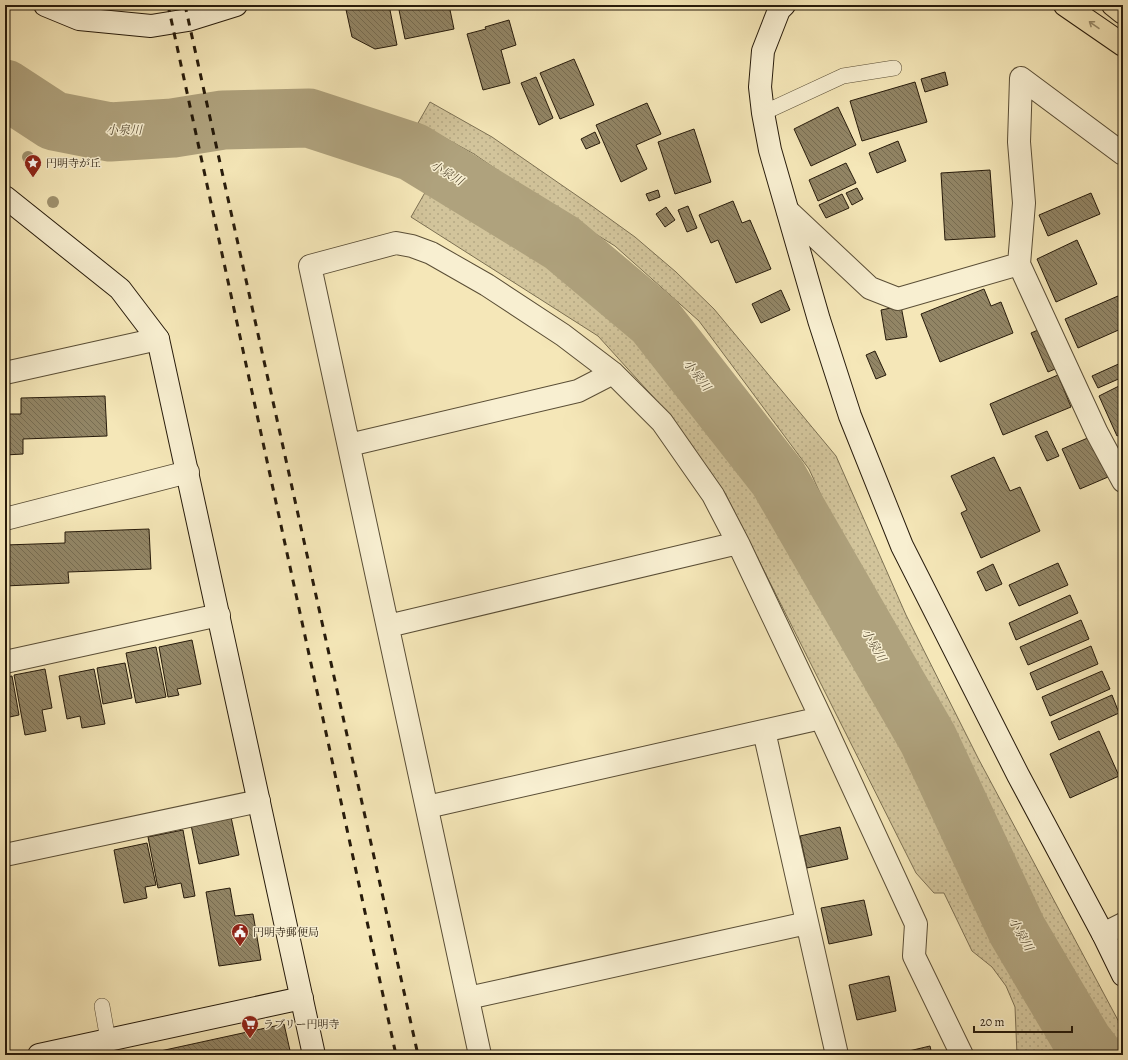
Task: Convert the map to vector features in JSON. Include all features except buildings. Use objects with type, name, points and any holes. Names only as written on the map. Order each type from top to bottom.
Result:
[{"type":"highway","points":[[1065,5],[1123,45]]},
{"type":"highway","points":[[1113,5],[1123,13]]},
{"type":"street","points":[[44,5],[79,19],[151,26],[188,20],[236,5]]},
{"type":"street","points":[[779,7],[762,51],[760,87],[763,113],[770,150],[819,320],[850,416],[902,546],[1018,775],[1103,934],[1123,975]]},
{"type":"street","points":[[1123,154],[1021,78],[1019,142],[1024,203],[1019,264],[1097,433],[1123,481]]},
{"type":"street","points":[[5,197],[120,289],[158,339],[314,1055]]},
{"type":"street","points":[[788,211],[870,288],[898,299],[1019,264]]},
{"type":"street","points":[[480,1055],[310,266],[396,244],[412,246],[431,253],[487,285],[563,335],[613,374],[662,422],[713,495],[738,543],[822,718],[916,924],[914,956],[962,1055]]},
{"type":"street","points":[[5,373],[158,339]]},
{"type":"street","points":[[348,445],[578,391],[613,374]]},
{"type":"street","points":[[5,519],[188,472]]},
{"type":"street","points":[[388,626],[738,543]]},
{"type":"street","points":[[5,662],[219,615]]},
{"type":"street","points":[[427,808],[822,718]]},
{"type":"street","points":[[764,731],[837,1055]]},
{"type":"street","points":[[5,855],[259,801]]},
{"type":"street","points":[[468,998],[807,923]]},
{"type":"street","points":[[1103,934],[1123,924]]},
{"type":"street","points":[[39,1055],[302,998]]},
{"type":"lane","points":[[763,113],[843,76],[894,68]]},
{"type":"lane","points":[[102,1006],[108,1040]]},
{"type":"shaded area","points":[[430,102],[492,137],[592,206],[635,237],[676,272],[714,309],[836,456],[906,615],[978,758],[1120,1024],[1123,1034],[1123,1055],[1106,1055],[1037,931],[993,840],[892,650],[809,469],[699,321],[615,246],[544,202],[474,154],[418,123]]},
{"type":"shaded area","points":[[431,182],[451,185],[555,250],[655,342],[714,413],[768,484],[825,576],[854,646],[881,697],[899,725],[1016,961],[1060,1055],[1017,1055],[1015,1007],[1006,986],[992,967],[972,951],[944,893],[934,893],[916,873],[725,493],[666,411],[598,336],[411,217]]},
{"type":"waterway","name":"小泉川","points":[[5,89],[54,121],[110,132],[173,128],[223,120],[309,118],[413,152],[562,243],[655,321],[778,478],[928,739],[1017,930],[1083,1042],[1093,1055]]},
{"type":"railway","points":[[168,5],[396,1055]]},
{"type":"railway","points":[[185,5],[418,1055]]},
{"type":"place","name":"円明寺が丘","points":[[33,178]]},
{"type":"place","name":"円明寺郵便局","points":[[240,947]]},
{"type":"place","name":"ラブリー円明寺","points":[[250,1039]]}]
